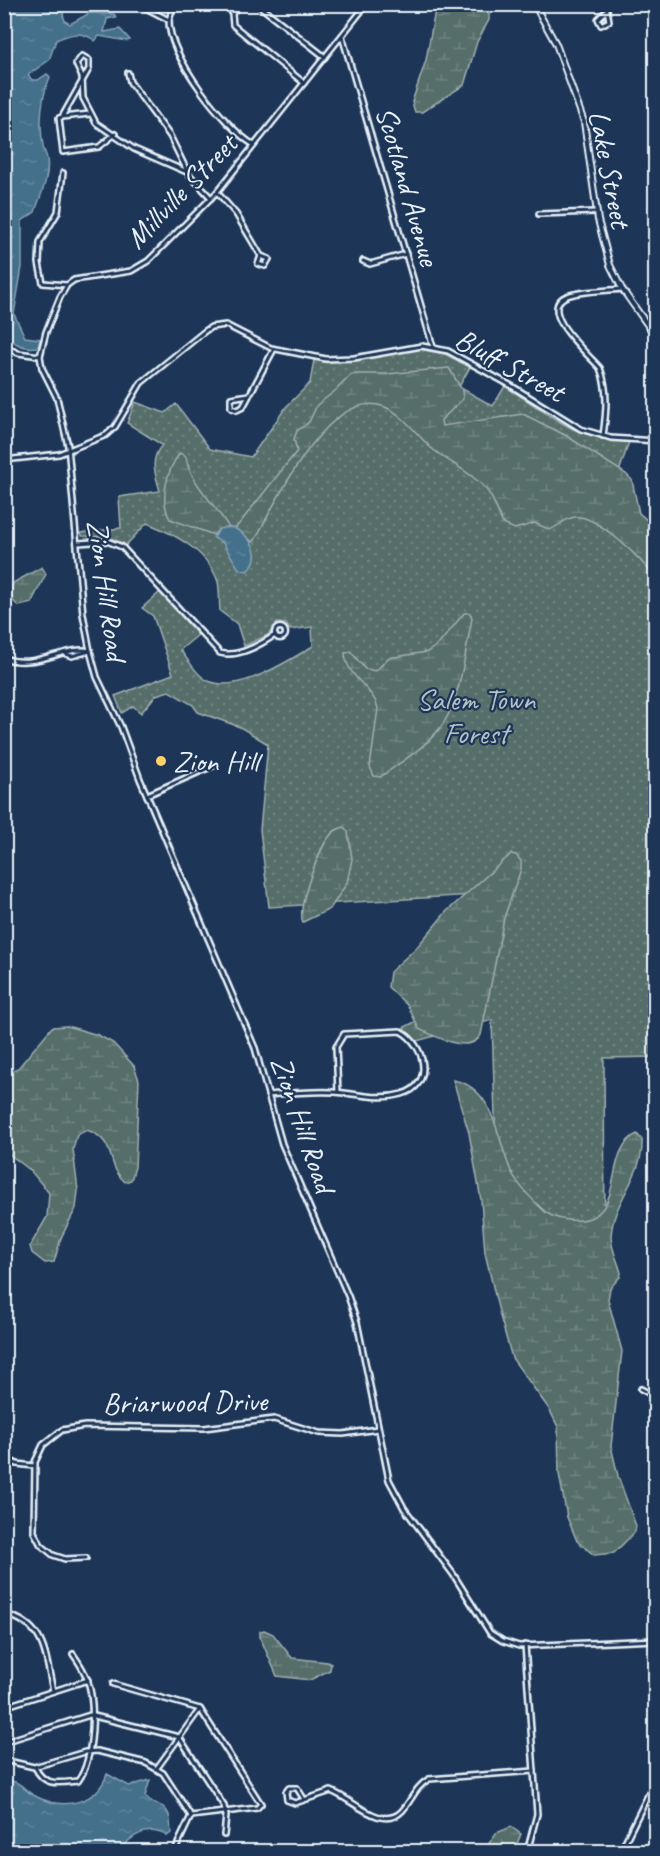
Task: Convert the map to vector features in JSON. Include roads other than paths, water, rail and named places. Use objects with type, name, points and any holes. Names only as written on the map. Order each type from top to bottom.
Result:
[{"type":"street","points":[[138,4],[169,20]]},
{"type":"street","points":[[150,4],[152,10]]},
{"type":"street","points":[[174,4],[169,20],[179,53],[194,81],[230,128],[254,145]]},
{"type":"street","points":[[239,4],[232,14],[233,25],[304,83]]},
{"type":"street","points":[[257,4],[325,57]]},
{"type":"street","name":"Millville Street","points":[[67,285],[81,278],[120,274],[142,265],[217,192],[367,4]]},
{"type":"street","name":"Lake Street","points":[[534,4],[556,44],[570,90],[584,122],[596,212],[607,254],[622,289],[656,337]]},
{"type":"street","points":[[606,4],[607,10],[608,22],[601,25],[598,19],[607,10]]},
{"type":"street","name":"Scotland Avenue","points":[[342,36],[433,347]]},
{"type":"street","points":[[115,134],[99,147],[63,152],[59,118],[62,117],[82,78],[90,64],[85,57],[78,59],[76,64],[82,78],[83,98],[96,123],[115,134],[134,149],[187,172]]},
{"type":"street","points":[[128,73],[130,82],[176,147],[187,172],[211,198]]},
{"type":"street","points":[[62,117],[90,114]]},
{"type":"street","points":[[63,173],[58,212],[40,242],[39,263],[43,284],[67,285],[46,332],[40,357],[42,368],[59,406],[68,452]]},
{"type":"street","points":[[217,192],[236,214],[261,255]]},
{"type":"street","points":[[539,214],[596,212]]},
{"type":"street","points":[[363,261],[370,264],[406,254]]},
{"type":"street","points":[[603,436],[606,391],[603,376],[600,368],[561,325],[556,310],[559,303],[572,294],[622,289]]},
{"type":"street","name":"Bluff Street","points":[[4,460],[68,452],[106,435],[115,427],[141,383],[211,327],[226,325],[274,349],[314,357],[346,359],[415,347],[433,347],[452,353],[501,380],[574,426],[603,436],[656,441]]},
{"type":"street","points":[[4,346],[18,353],[40,357]]},
{"type":"street","points":[[249,395],[231,398],[231,408],[240,410],[249,395],[274,349]]},
{"type":"street","name":"Zion Hill Road","points":[[68,452],[83,614],[97,677],[121,727],[147,795],[255,1047],[282,1144],[348,1296],[357,1322],[389,1480],[404,1508],[453,1574],[490,1633],[503,1641],[525,1645],[656,1640]]},
{"type":"street","points":[[78,543],[107,541],[122,547],[220,653],[228,654],[252,648],[275,635]]},
{"type":"street","points":[[4,658],[29,662],[90,651]]},
{"type":"street","points":[[147,795],[215,765]]},
{"type":"street","points":[[4,894],[4,918]]},
{"type":"street","points":[[268,1095],[338,1092],[357,1096],[387,1097],[409,1092],[422,1076],[421,1054],[407,1035],[400,1031],[344,1034],[336,1047],[338,1092]]},
{"type":"street","points":[[641,1389],[656,1397]]},
{"type":"street","name":"Briarwood Drive","points":[[87,1558],[57,1557],[39,1543],[34,1525],[34,1466],[39,1451],[49,1439],[74,1426],[192,1429],[274,1419],[319,1433],[343,1434],[378,1429]]},
{"type":"street","points":[[4,1458],[17,1464],[34,1466]]},
{"type":"street","points":[[4,1614],[19,1618],[39,1633],[53,1691]]},
{"type":"street","points":[[525,1645],[537,1814],[527,1851]]},
{"type":"street","points":[[35,1767],[46,1782],[78,1781],[90,1751],[88,1680],[73,1654]]},
{"type":"street","points":[[4,1707],[88,1680]]},
{"type":"street","points":[[113,1684],[200,1708],[261,1803],[257,1808],[190,1816]]},
{"type":"street","points":[[157,1768],[200,1708]]},
{"type":"street","points":[[4,1742],[90,1715],[179,1737],[226,1811],[224,1835]]},
{"type":"street","points":[[4,1760],[35,1767],[90,1751],[123,1757],[157,1768],[190,1816]]},
{"type":"street","points":[[304,1799],[297,1788],[289,1788],[286,1792],[290,1802],[304,1799],[331,1791],[377,1816],[388,1818],[402,1811],[417,1788],[429,1779],[534,1770]]},
{"type":"street","points":[[622,1851],[656,1779]]},
{"type":"street","points":[[174,1851],[190,1816]]},
{"type":"street","points":[[147,1851],[162,1851]]},
{"type":"water","points":[[4,5],[65,5],[63,14],[65,21],[70,24],[90,13],[114,14],[116,17],[107,19],[104,32],[120,29],[130,40],[99,36],[95,41],[81,34],[66,36],[56,40],[49,60],[28,75],[32,80],[38,80],[47,74],[50,77],[41,119],[43,148],[48,166],[35,212],[22,221],[22,267],[14,314],[25,337],[40,339],[38,347],[18,344],[5,330]]},
{"type":"water","points":[[234,528],[250,541],[255,552],[255,559],[247,571],[239,569],[223,543],[214,538],[219,529]]},
{"type":"water","points":[[107,1774],[129,1786],[150,1780],[145,1796],[166,1810],[170,1817],[171,1833],[167,1836],[153,1831],[140,1833],[129,1840],[120,1851],[11,1851],[5,1842],[5,1780],[20,1784],[32,1794],[47,1801],[68,1803],[88,1798],[96,1792]]},
{"type":"place","name":"Zion Hill","points":[[161,761]]},
{"type":"park label","name":"Salem Town Forest","points":[[476,716]]}]
